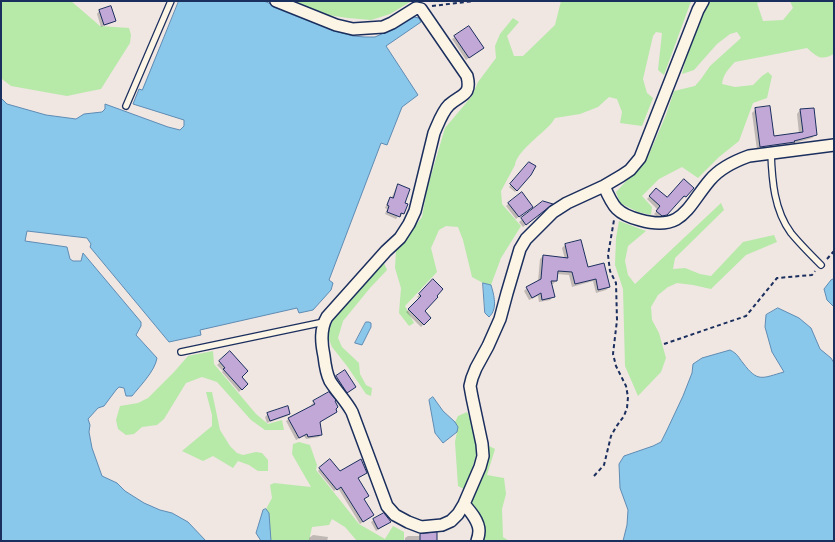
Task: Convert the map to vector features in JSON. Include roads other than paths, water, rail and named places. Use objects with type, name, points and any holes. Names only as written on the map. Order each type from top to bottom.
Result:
[{"type":"street","points":[[276,1],[336,25],[353,29],[383,27],[416,8],[422,9],[467,76],[469,84],[465,93],[449,105],[437,125],[415,212],[409,224],[400,238],[386,251],[327,316],[324,322],[321,340],[326,370],[330,381],[349,405],[387,506],[395,515],[408,522],[421,526],[442,525],[451,521],[458,514],[464,504],[480,467],[483,456],[482,444],[470,386],[476,368],[500,320],[520,249],[526,239],[553,212],[567,203],[604,186],[621,176],[630,170],[640,158],[703,1]]},
{"type":"street","points":[[604,186],[610,201],[616,209],[624,215],[645,222],[666,223],[677,220],[687,211],[711,179],[736,160],[749,156],[834,145]]},
{"type":"street","points":[[464,504],[472,513],[477,523],[479,531],[477,541]]},
{"type":"lane","points":[[126,106],[171,1]]},
{"type":"lane","points":[[771,153],[774,194],[777,205],[790,232],[821,265]]},
{"type":"lane","points":[[181,352],[324,322]]},
{"type":"water","points":[[179,1],[264,1],[332,30],[353,36],[365,37],[375,37],[414,17],[419,18],[421,22],[386,46],[418,95],[402,107],[387,145],[381,143],[329,280],[333,283],[331,290],[313,310],[299,313],[297,308],[200,330],[201,335],[169,342],[90,247],[91,244],[87,238],[27,231],[25,241],[67,247],[70,259],[73,261],[81,261],[83,253],[141,322],[141,326],[136,335],[157,358],[156,363],[150,373],[132,396],[126,396],[124,388],[119,387],[104,406],[98,408],[88,419],[92,448],[102,476],[117,483],[125,491],[144,503],[160,510],[172,513],[188,522],[206,541],[1,541],[1,98],[7,104],[46,115],[76,119],[84,114],[102,112],[105,109],[105,104],[180,130],[184,126],[184,120],[133,104],[139,89],[142,90]]},
{"type":"water","points":[[834,279],[834,307],[827,300],[824,289],[831,280]]},
{"type":"water","points":[[483,283],[491,285],[494,297],[494,310],[489,317],[485,313]]},
{"type":"water","points":[[778,308],[799,318],[811,328],[820,349],[831,358],[834,363],[834,541],[623,541],[627,525],[628,510],[620,488],[619,464],[624,456],[661,442],[683,396],[692,373],[693,364],[702,358],[730,350],[736,354],[753,374],[757,376],[765,377],[784,372],[772,352],[765,327],[766,315]]},
{"type":"water","points":[[366,322],[371,323],[371,327],[362,345],[355,343]]},
{"type":"water","points":[[433,397],[443,411],[455,422],[458,427],[457,432],[443,443],[435,433],[429,400]]},
{"type":"water","points":[[266,509],[269,513],[271,541],[261,541],[256,533],[263,510]]}]
